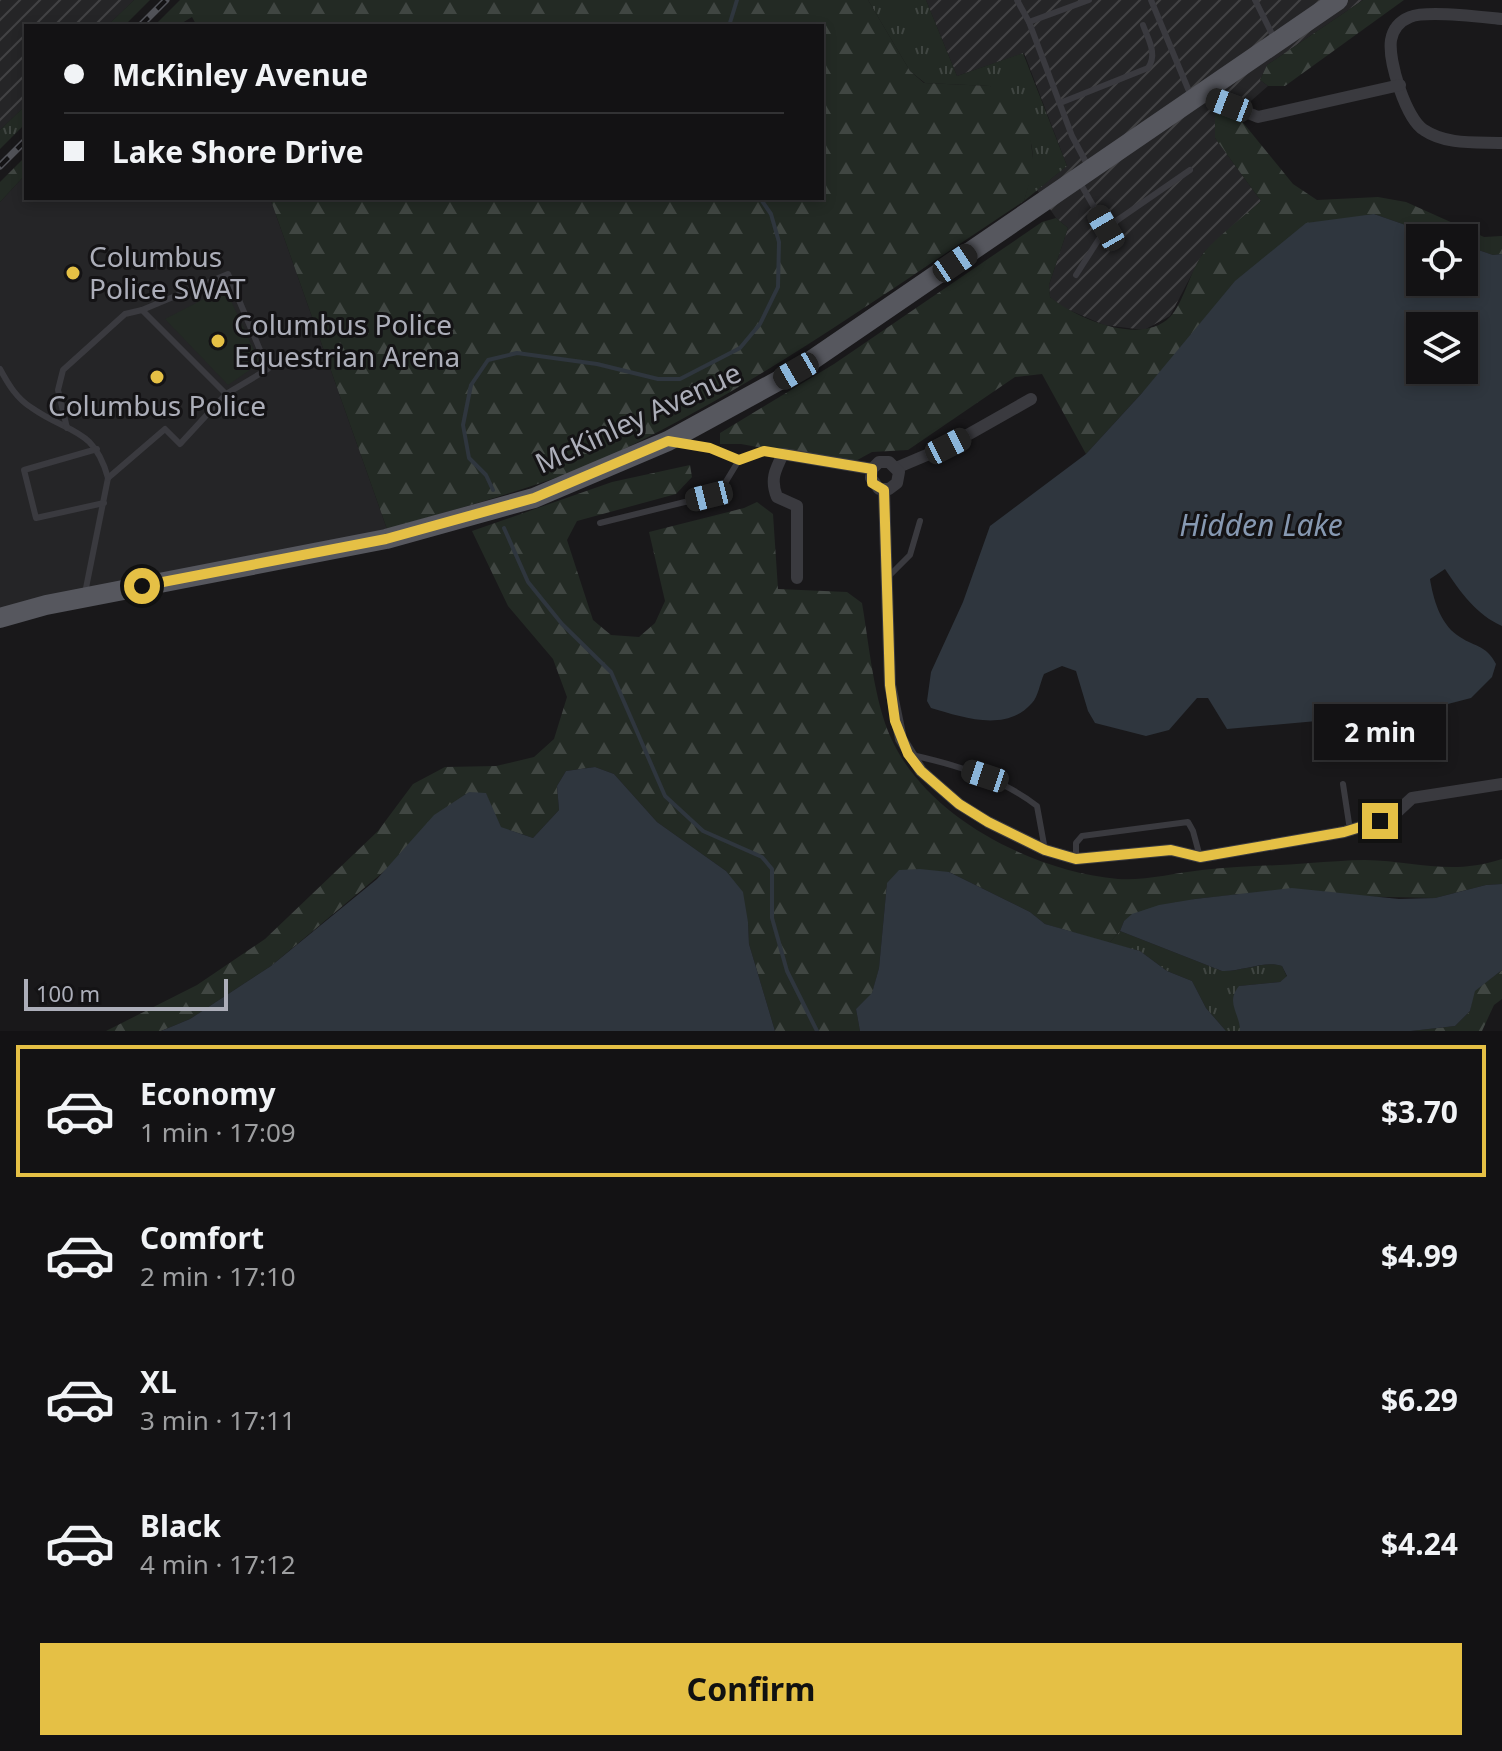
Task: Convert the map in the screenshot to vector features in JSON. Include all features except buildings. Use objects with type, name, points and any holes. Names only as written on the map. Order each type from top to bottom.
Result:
[{"type":"main road","name":"McKinley Avenue","points":[[0,618],[85,597],[386,539],[534,498],[668,441],[796,371],[1338,0]]},
{"type":"street","points":[[1502,19],[1429,14],[1412,16],[1396,26],[1391,39],[1392,54],[1409,115],[1426,132],[1449,140],[1502,143]]},
{"type":"street","points":[[1197,97],[1258,117],[1400,85]]},
{"type":"street","points":[[896,468],[962,439],[1031,399]]},
{"type":"street","points":[[797,578],[797,506],[777,497],[773,487],[772,475],[783,454],[872,469],[884,461],[899,472],[897,483],[884,490],[872,483],[872,469]]},
{"type":"street","points":[[884,490],[890,685],[895,721],[908,754],[933,784],[959,804],[1045,850],[1076,859],[1171,850],[1200,857],[1350,830],[1380,821],[1412,798],[1502,784]]},
{"type":"lane","points":[[1017,0],[1029,22],[1106,228]]},
{"type":"lane","points":[[1029,22],[1089,0]]},
{"type":"lane","points":[[1255,0],[1277,42]]},
{"type":"lane","points":[[1154,1],[1197,97]]},
{"type":"lane","points":[[1060,103],[1148,68],[1153,51],[1143,25]]},
{"type":"lane","points":[[1076,275],[1106,228],[1190,170]]},
{"type":"lane","points":[[67,428],[58,390],[63,370],[125,314],[142,310],[228,274],[268,369],[226,394],[180,444],[165,429],[108,478]]},
{"type":"lane","points":[[142,310],[226,394]]},
{"type":"lane","points":[[0,369],[15,394],[29,407],[86,437],[97,449],[108,478],[85,597]]},
{"type":"lane","points":[[668,441],[710,448],[739,460]]},
{"type":"lane","points":[[97,449],[24,470],[36,518],[104,503]]},
{"type":"lane","points":[[600,523],[709,496],[722,488],[739,460],[764,451],[783,454]]},
{"type":"lane","points":[[888,577],[910,555],[920,521]]},
{"type":"lane","points":[[908,754],[985,776],[1027,798],[1037,806],[1045,850]]},
{"type":"lane","points":[[1343,784],[1350,830]]},
{"type":"lane","points":[[1076,859],[1076,843],[1082,836],[1188,822],[1200,857]]},
{"type":"shaded area","points":[[0,0],[134,0],[109,24],[24,24],[24,107],[0,130]]},
{"type":"shaded area","points":[[926,0],[1363,0],[1267,65],[1260,80],[1268,86],[1236,114],[1215,138],[1261,201],[1203,253],[1170,316],[1144,330],[1104,325],[1062,307],[1050,297],[1049,285],[1068,228],[1056,218],[1037,190],[1067,166],[1024,53],[957,76]]},
{"type":"shaded area","points":[[24,176],[24,200],[271,200],[387,529],[0,616],[0,202]]},
{"type":"green space","points":[[134,0],[150,0],[126,24],[109,24]]},
{"type":"green space","points":[[180,0],[868,0],[910,71],[924,83],[990,86],[1015,103],[1030,134],[1034,168],[1024,201],[777,364],[675,423],[565,474],[387,529],[271,200],[824,200],[824,24],[196,24],[192,17],[180,24],[156,24]]},
{"type":"green space","points":[[868,0],[926,0],[957,76],[1023,53],[1067,166],[1024,201],[1030,180],[1032,149],[1029,137],[1015,115],[990,86],[925,83],[910,71]]},
{"type":"green space","points":[[1363,0],[1404,0],[1285,86],[1268,86],[1260,80],[1267,65]]},
{"type":"green space","points":[[24,107],[24,125],[0,149],[0,130]]},
{"type":"green space","points":[[1215,114],[1236,114],[1293,184],[1317,200],[1378,197],[1406,202],[1455,224],[1406,225],[1374,214],[1142,393],[1086,454],[1042,374],[1015,377],[908,450],[872,452],[850,464],[741,444],[720,444],[720,433],[834,364],[1042,222],[1056,218],[1068,228],[1049,285],[1050,297],[1092,321],[1109,326],[1143,329],[1158,325],[1175,311],[1205,251],[1261,201],[1215,138]]},
{"type":"green space","points":[[24,158],[24,176],[0,202],[0,182]]},
{"type":"green space","points":[[1478,234],[1502,236],[1502,254],[1493,255],[1478,250]]},
{"type":"green space","name":"Columbus Police Equestrian Arena","points":[[225,288],[260,363],[228,385],[165,319]]},
{"type":"green space","points":[[690,465],[692,477],[676,494],[577,521],[567,540],[593,620],[611,635],[639,637],[655,623],[665,601],[649,532],[757,502],[773,514],[778,589],[847,592],[862,603],[876,690],[891,738],[908,767],[930,793],[956,816],[986,836],[1052,865],[1118,879],[1344,861],[1449,867],[1502,859],[1502,884],[1435,898],[1241,894],[1195,899],[1124,921],[1109,943],[1045,924],[1030,912],[949,872],[887,884],[879,968],[872,994],[856,1009],[860,1031],[775,1031],[749,944],[748,922],[726,871],[657,822],[614,774],[595,767],[566,771],[557,786],[559,810],[533,838],[500,827],[486,794],[394,863],[271,966],[190,1019],[161,1031],[106,1031],[197,985],[265,939],[378,831],[413,784],[445,767],[496,766],[534,757],[554,739],[567,697],[553,659],[508,606],[472,531],[612,482]]},
{"type":"green space","points":[[1120,931],[1222,971],[1275,965],[1282,966],[1287,977],[1280,982],[1239,986],[1240,1031],[1226,1031],[1206,1008],[1192,981],[1167,971],[1140,951],[1109,943]]},
{"type":"green space","points":[[1502,970],[1502,999],[1494,1005],[1482,1031],[1411,1031],[1455,1026],[1470,1011],[1474,991]]},
{"type":"water","name":"Hidden Lake","points":[[1374,214],[1406,225],[1406,296],[1478,296],[1478,250],[1493,255],[1502,254],[1502,626],[1477,609],[1445,569],[1430,579],[1435,602],[1446,624],[1492,658],[1496,664],[1492,677],[1471,698],[1417,712],[1227,729],[1208,698],[1197,698],[1169,730],[1146,736],[1095,723],[1088,711],[1076,671],[1062,666],[1044,674],[1034,700],[1010,718],[983,720],[931,708],[927,701],[931,672],[963,602],[990,526],[1086,454],[1142,393],[1235,281],[1306,223]]},
{"type":"water","points":[[595,767],[614,774],[657,822],[726,871],[743,892],[749,944],[775,1031],[161,1031],[190,1019],[271,966],[377,879],[434,815],[469,792],[486,793],[501,827],[533,838],[559,810],[557,786],[566,771]]},
{"type":"water","points":[[899,870],[949,872],[1030,912],[1045,924],[1140,951],[1167,971],[1192,981],[1206,1008],[1226,1031],[860,1031],[856,1009],[872,993],[879,968],[887,883]]},
{"type":"water","points":[[1502,884],[1502,970],[1475,991],[1470,1011],[1455,1026],[1411,1031],[1240,1031],[1233,1003],[1235,992],[1239,986],[1280,982],[1287,976],[1282,966],[1268,964],[1222,971],[1120,931],[1124,921],[1132,914],[1159,905],[1195,899],[1292,888],[1399,899],[1435,898]]},
{"type":"waterway","points":[[730,24],[737,0]]},
{"type":"waterway","points":[[493,490],[486,475],[469,458],[463,425],[471,385],[488,360],[517,353],[597,364],[658,379],[680,379],[740,348],[760,324],[778,287],[779,242],[771,214],[761,200]]},
{"type":"waterway","points":[[504,528],[528,582],[562,624],[611,672],[665,796],[703,831],[762,857],[772,869],[772,918],[787,971],[817,1031]]},
{"type":"railway","points":[[142,24],[166,0]]},
{"type":"railway","points":[[0,166],[24,142]]},
{"type":"place","name":"Columbus Police SWAT","points":[[73,273]]},
{"type":"place","name":"Columbus Police Equestrian Arena","points":[[218,341]]},
{"type":"place","name":"Columbus Police","points":[[157,377]]},
{"type":"route","points":[[142,586],[386,539],[534,498],[606,470],[668,441],[710,448],[739,460],[764,451],[872,469],[872,483],[884,490],[890,685],[895,721],[908,754],[921,771],[959,804],[1045,850],[1076,859],[1171,850],[1200,857],[1344,832],[1380,821]]}]
